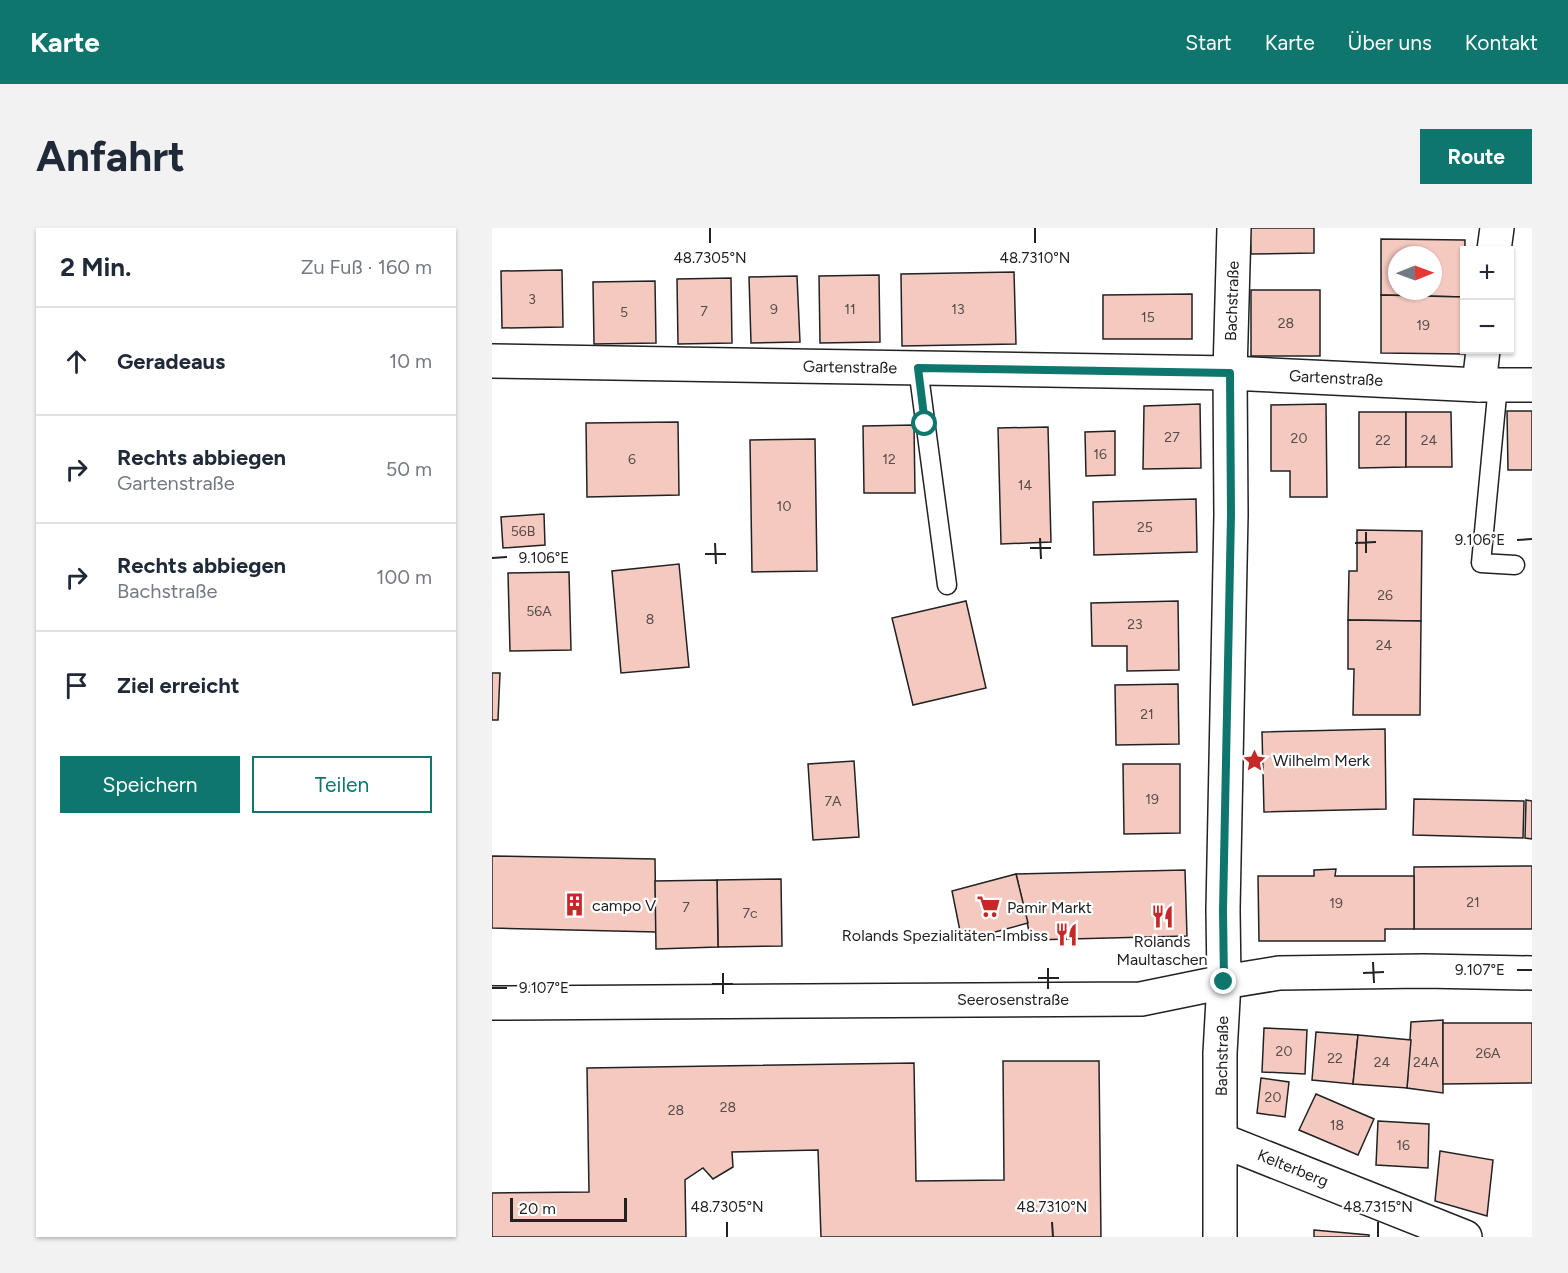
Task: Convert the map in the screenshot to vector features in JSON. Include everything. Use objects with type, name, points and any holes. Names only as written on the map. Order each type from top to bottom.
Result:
[{"type":"street","name":"Bachstraße","points":[[1220,1237],[1220,1053],[1224,982],[1223,898],[1234,228]]},
{"type":"street","points":[[1495,246],[1497,228]]},
{"type":"street","points":[[1484,354],[1488,385]]},
{"type":"street","name":"Gartenstraße","points":[[492,361],[1230,373],[1532,385]]},
{"type":"street","name":"Seerosenstraße","points":[[492,1003],[1141,999],[1279,973],[1424,971],[1532,973]]},
{"type":"street","name":"Kelterberg","points":[[1221,1140],[1465,1237]]},
{"type":"lane","points":[[918,368],[947,585]]},
{"type":"lane","points":[[1488,385],[1481,563],[1515,565]]},
{"type":"building","points":[[1250,228],[1314,228],[1314,253],[1251,254]]},
{"type":"building","points":[[1381,239],[1465,240],[1465,246],[1460,246],[1460,297],[1442,296],[1442,246],[1388,246],[1388,295],[1381,295]]},
{"type":"building","points":[[562,270],[563,327],[502,328],[501,271]]},
{"type":"building","points":[[1014,272],[1016,344],[902,346],[901,274]]},
{"type":"building","points":[[879,275],[880,342],[820,343],[819,276]]},
{"type":"building","points":[[797,276],[800,342],[751,343],[749,277]]},
{"type":"building","points":[[731,278],[732,343],[678,344],[677,279]]},
{"type":"building","points":[[655,281],[656,343],[594,344],[593,282]]},
{"type":"building","points":[[1251,290],[1320,290],[1320,356],[1251,356]]},
{"type":"building","points":[[1192,294],[1192,339],[1103,339],[1103,295]]},
{"type":"building","points":[[1381,295],[1388,295],[1388,300],[1442,300],[1442,296],[1460,297],[1460,354],[1381,353]]},
{"type":"building","points":[[1200,404],[1201,468],[1143,469],[1144,406]]},
{"type":"building","points":[[1326,404],[1327,497],[1290,497],[1290,471],[1271,471],[1271,405]]},
{"type":"building","points":[[1507,411],[1532,411],[1532,470],[1508,470]]},
{"type":"building","points":[[1359,412],[1406,412],[1406,467],[1359,468]]},
{"type":"building","points":[[1406,412],[1451,412],[1452,467],[1406,467]]},
{"type":"building","points":[[678,422],[679,495],[587,497],[586,423]]},
{"type":"building","points":[[914,425],[915,493],[864,493],[863,426]]},
{"type":"building","points":[[1048,427],[1051,542],[1001,544],[998,428]]},
{"type":"building","points":[[1115,431],[1115,475],[1086,476],[1085,432]]},
{"type":"building","points":[[815,439],[817,571],[752,572],[750,440]]},
{"type":"building","points":[[1196,499],[1197,552],[1094,555],[1093,502]]},
{"type":"building","points":[[544,514],[545,545],[503,548],[501,517]]},
{"type":"building","points":[[1357,530],[1422,531],[1421,621],[1348,620],[1349,571],[1357,571]]},
{"type":"building","points":[[679,564],[689,667],[621,673],[612,571]]},
{"type":"building","points":[[569,572],[571,650],[510,651],[508,573]]},
{"type":"building","points":[[966,601],[986,688],[913,705],[892,618]]},
{"type":"building","points":[[1178,601],[1179,670],[1127,671],[1127,646],[1092,646],[1091,603]]},
{"type":"building","points":[[1348,620],[1421,621],[1420,715],[1353,715],[1354,669],[1348,669]]},
{"type":"building","points":[[492,673],[500,673],[498,720],[492,720]]},
{"type":"building","points":[[1178,684],[1179,744],[1116,745],[1115,685]]},
{"type":"building","points":[[1385,729],[1386,809],[1264,812],[1262,732]]},
{"type":"building","points":[[854,761],[859,837],[813,840],[808,764]]},
{"type":"building","points":[[1123,764],[1180,764],[1180,833],[1124,834]]},
{"type":"building","points":[[1414,799],[1524,801],[1523,838],[1413,835]]},
{"type":"building","points":[[1526,800],[1532,801],[1532,839],[1525,838]]},
{"type":"building","name":"campo V","points":[[492,856],[655,859],[656,932],[492,928]]},
{"type":"building","points":[[1532,866],[1532,929],[1414,929],[1414,867]]},
{"type":"building","points":[[1336,869],[1335,876],[1414,876],[1414,929],[1385,929],[1385,941],[1259,941],[1258,876],[1314,876],[1314,870]]},
{"type":"building","points":[[1185,870],[1187,936],[1031,940],[1016,874]]},
{"type":"building","name":"Pamir Markt","points":[[1016,874],[1028,923],[962,941],[952,891]]},
{"type":"building","points":[[781,879],[782,946],[718,947],[717,880]]},
{"type":"building","points":[[717,880],[718,947],[656,949],[655,881]]},
{"type":"building","points":[[1443,1020],[1443,1093],[1407,1088],[1411,1022]]},
{"type":"building","points":[[1443,1023],[1532,1023],[1532,1083],[1443,1084]]},
{"type":"building","points":[[1264,1028],[1307,1030],[1305,1074],[1262,1072]]},
{"type":"building","points":[[1316,1032],[1358,1035],[1353,1084],[1312,1080]]},
{"type":"building","points":[[1358,1035],[1411,1040],[1407,1088],[1353,1084]]},
{"type":"building","points":[[1003,1061],[1099,1061],[1101,1237],[821,1237],[818,1150],[732,1152],[733,1167],[713,1179],[703,1168],[685,1180],[686,1237],[492,1237],[492,1193],[589,1192],[587,1068],[914,1063],[916,1181],[1004,1180]]},
{"type":"building","points":[[1261,1078],[1289,1082],[1285,1117],[1257,1113]]},
{"type":"building","points":[[1316,1094],[1374,1119],[1358,1155],[1299,1130]]},
{"type":"building","points":[[1378,1121],[1429,1124],[1428,1168],[1376,1165]]},
{"type":"building","points":[[1440,1151],[1493,1160],[1487,1216],[1435,1201]]},
{"type":"building","points":[[1314,1230],[1369,1235],[1369,1237],[1314,1237]]},
{"type":"place","name":"Wilhelm Merk","points":[[1255,760]]},
{"type":"place","name":"campo V","points":[[574,905]]},
{"type":"place","name":"Pamir Markt","points":[[989,907]]},
{"type":"place","name":"Rolands Maultaschen","points":[[1162,916]]},
{"type":"place","name":"Rolands Spezialitäten-Imbiss","points":[[1066,935]]},
{"type":"route","points":[[925,424],[918,368],[1230,373],[1231,515],[1223,910],[1224,982]]}]
